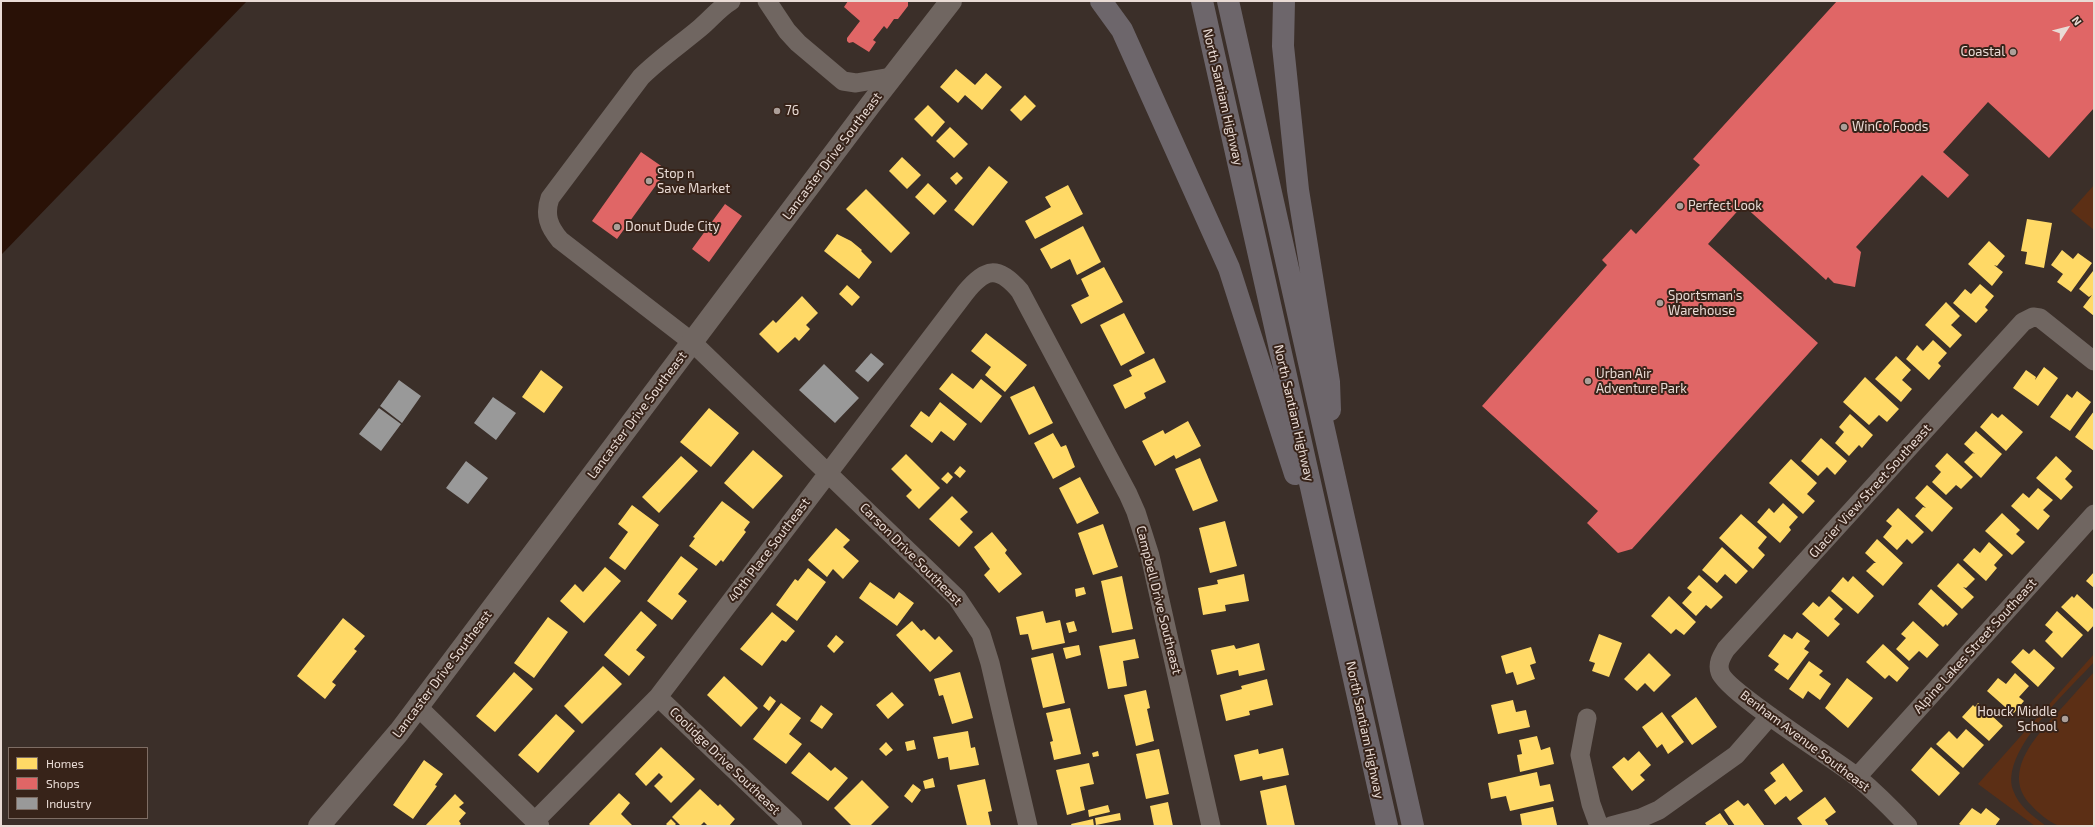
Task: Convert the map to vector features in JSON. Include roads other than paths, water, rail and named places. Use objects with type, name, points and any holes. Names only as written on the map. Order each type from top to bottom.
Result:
[{"type":"highway","points":[[1101,1],[1122,30],[1229,268],[1338,606]]},
{"type":"highway","name":"North Santiam Highway","points":[[1202,1],[1387,826]]},
{"type":"highway","name":"North Santiam Highway","points":[[1228,1],[1412,826]]},
{"type":"highway","points":[[1284,1],[1283,46],[1287,90],[1298,190],[1329,382],[1333,469]]},
{"type":"main road","name":"Lancaster Drive Southeast","points":[[319,826],[384,751],[418,707],[892,77],[951,1]]},
{"type":"street","points":[[767,1],[787,31],[798,43],[843,81],[856,83],[892,77]]},
{"type":"street","name":"Carson Drive Southeast","points":[[726,2],[702,26],[656,62],[641,77],[555,189],[546,207],[549,226],[560,240],[692,342],[957,598],[981,634],[990,663],[1028,826]]},
{"type":"street","name":"40th Place Southeast","points":[[538,823],[658,697],[965,293],[984,274],[992,272]]},
{"type":"street","name":"Campbell Drive Southeast","points":[[992,272],[1003,275],[1020,291],[1136,512],[1150,556],[1211,826]]},
{"type":"street","name":"Glacier View Street Southeast","points":[[1720,672],[1720,659],[1726,649],[2023,322],[2033,317],[2040,318],[2094,361]]},
{"type":"street","name":"Alpine Lakes Street Southeast","points":[[1857,777],[2094,514]]},
{"type":"street","name":"Benham Avenue Southeast","points":[[1720,672],[1727,681],[1770,716],[1857,777],[1908,826]]},
{"type":"street","name":"Coolidge Drive Southeast","points":[[658,697],[793,826]]},
{"type":"street","points":[[418,707],[538,823]]},
{"type":"street","points":[[1611,826],[1641,818],[1665,805],[1736,755],[1770,716]]},
{"type":"street","points":[[1587,718],[1580,755],[1591,804],[1599,826]]},
{"type":"place","name":"Coastal","points":[[2013,52]]},
{"type":"place","name":"76","points":[[777,111]]},
{"type":"place","name":"WinCo Foods","points":[[1844,127]]},
{"type":"place","name":"Stop n Save Market","points":[[649,181]]},
{"type":"place","name":"Perfect Look","points":[[1680,206]]},
{"type":"place","name":"Donut Dude City","points":[[617,227]]},
{"type":"place","name":"Sportsman's Warehouse","points":[[1660,303]]},
{"type":"place","name":"Urban Air Adventure Park","points":[[1588,381]]},
{"type":"place","name":"Houck Middle School","points":[[2065,719]]}]
